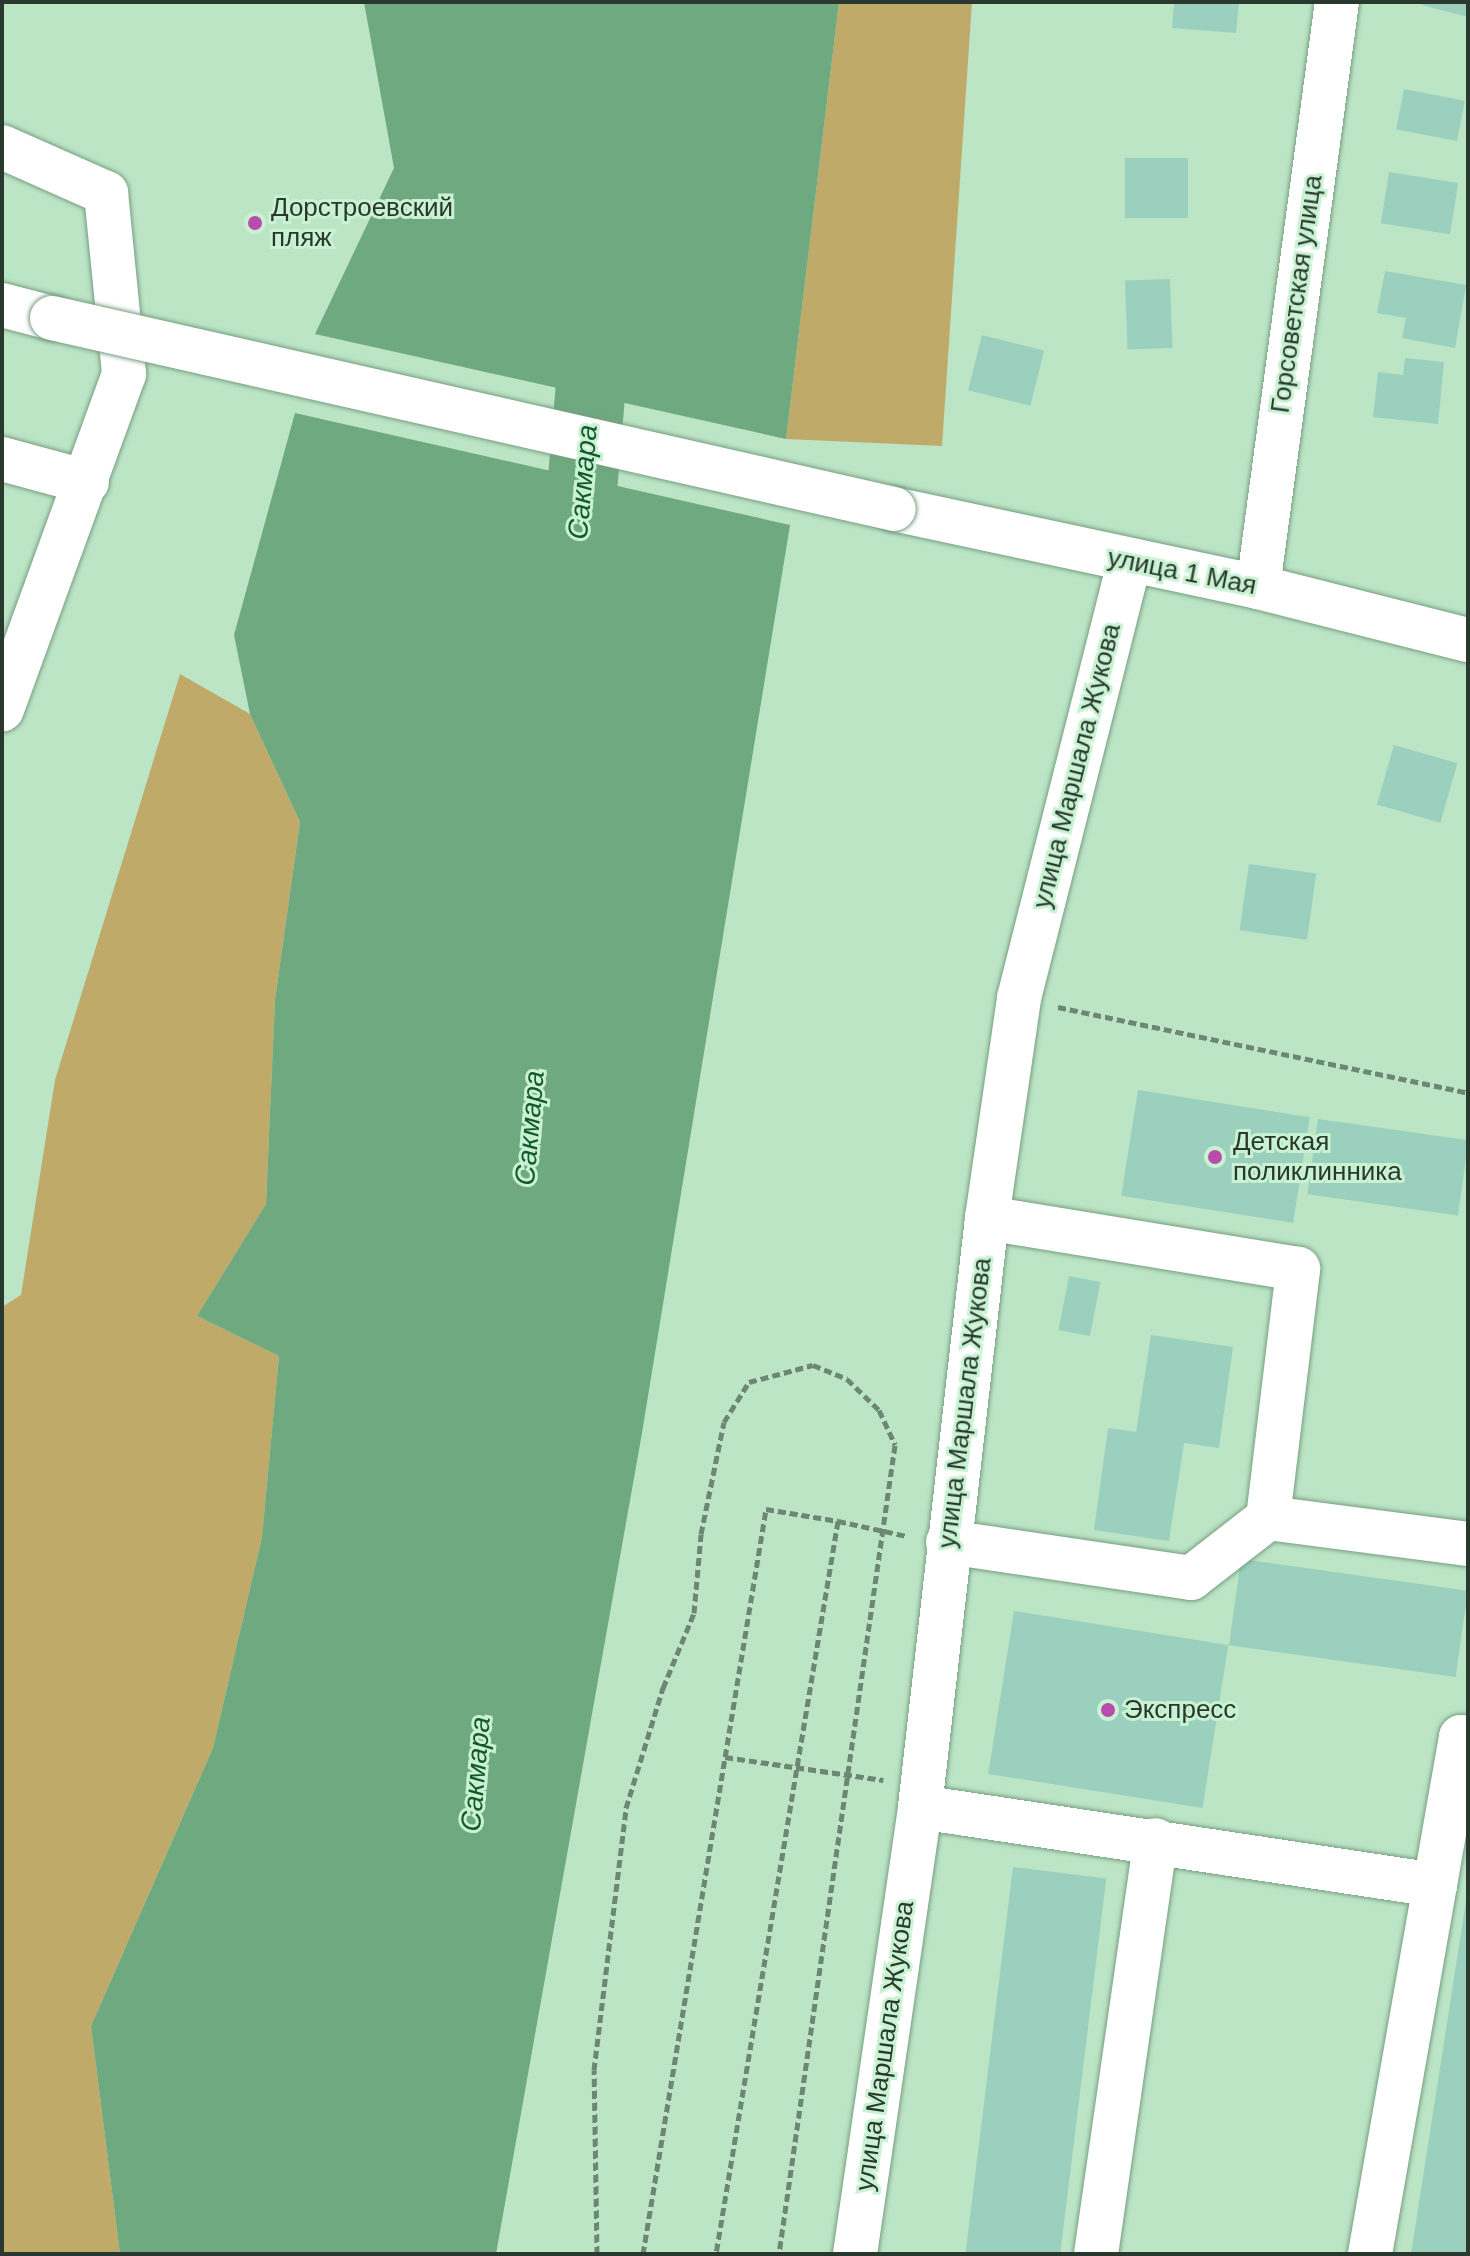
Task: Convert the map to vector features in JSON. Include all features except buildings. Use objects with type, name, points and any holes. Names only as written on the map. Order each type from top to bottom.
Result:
[{"type":"street","name":"Горсоветская улица","points":[[1258,587],[1337,2]]},
{"type":"street","points":[[2,147],[106,193],[124,374],[2,709]]},
{"type":"street","name":"улица 1 Мая","points":[[2,305],[1129,563],[1258,587],[1468,640]]},
{"type":"street","points":[[2,459],[87,482]]},
{"type":"street","name":"улица Маршала Жукова","points":[[855,2254],[921,1796],[987,1218],[1019,998],[1129,563]]},
{"type":"street","points":[[948,1542],[1191,1578],[1268,1518],[1298,1269],[987,1218]]},
{"type":"street","points":[[1268,1518],[1468,1544]]},
{"type":"street","points":[[1370,2254],[1461,1737],[1468,1738]]},
{"type":"street","points":[[921,1796],[1156,1840],[1435,1885]]},
{"type":"street","points":[[1096,2254],[1156,1840]]},
{"type":"path","points":[[1019,998],[1468,1093]]},
{"type":"path","points":[[597,2254],[594,2070],[626,1808],[663,1688],[694,1613],[701,1534],[724,1422],[749,1382],[813,1365],[847,1379],[879,1410],[895,1445],[779,2254]]},
{"type":"path","points":[[643,2254],[766,1509],[948,1542]]},
{"type":"path","points":[[716,2254],[838,1521]]},
{"type":"path","points":[[725,1757],[849,1775],[921,1796]]},
{"type":"shaded area","points":[[839,2],[972,2],[942,446],[786,439]]},
{"type":"shaded area","points":[[180,674],[250,714],[300,822],[275,1000],[266,1204],[197,1316],[279,1356],[262,1537],[213,1748],[91,2026],[120,2254],[2,2254],[2,1307],[21,1295],[55,1080]]},
{"type":"water","points":[[364,2],[839,2],[786,439],[315,334],[394,168]]},
{"type":"water","points":[[295,413],[790,525],[642,1433],[496,2254],[120,2254],[91,2026],[213,1748],[262,1537],[279,1356],[197,1316],[266,1204],[275,1000],[300,822],[250,714],[234,635]]},
{"type":"waterway","name":"Сакмара","points":[[575,574],[598,299]]},
{"type":"place","name":"Дорстроевский пляж","points":[[255,223]]},
{"type":"place","name":"Детская поликлинника","points":[[1215,1157]]},
{"type":"place","name":"Экспресс","points":[[1108,1710]]}]
